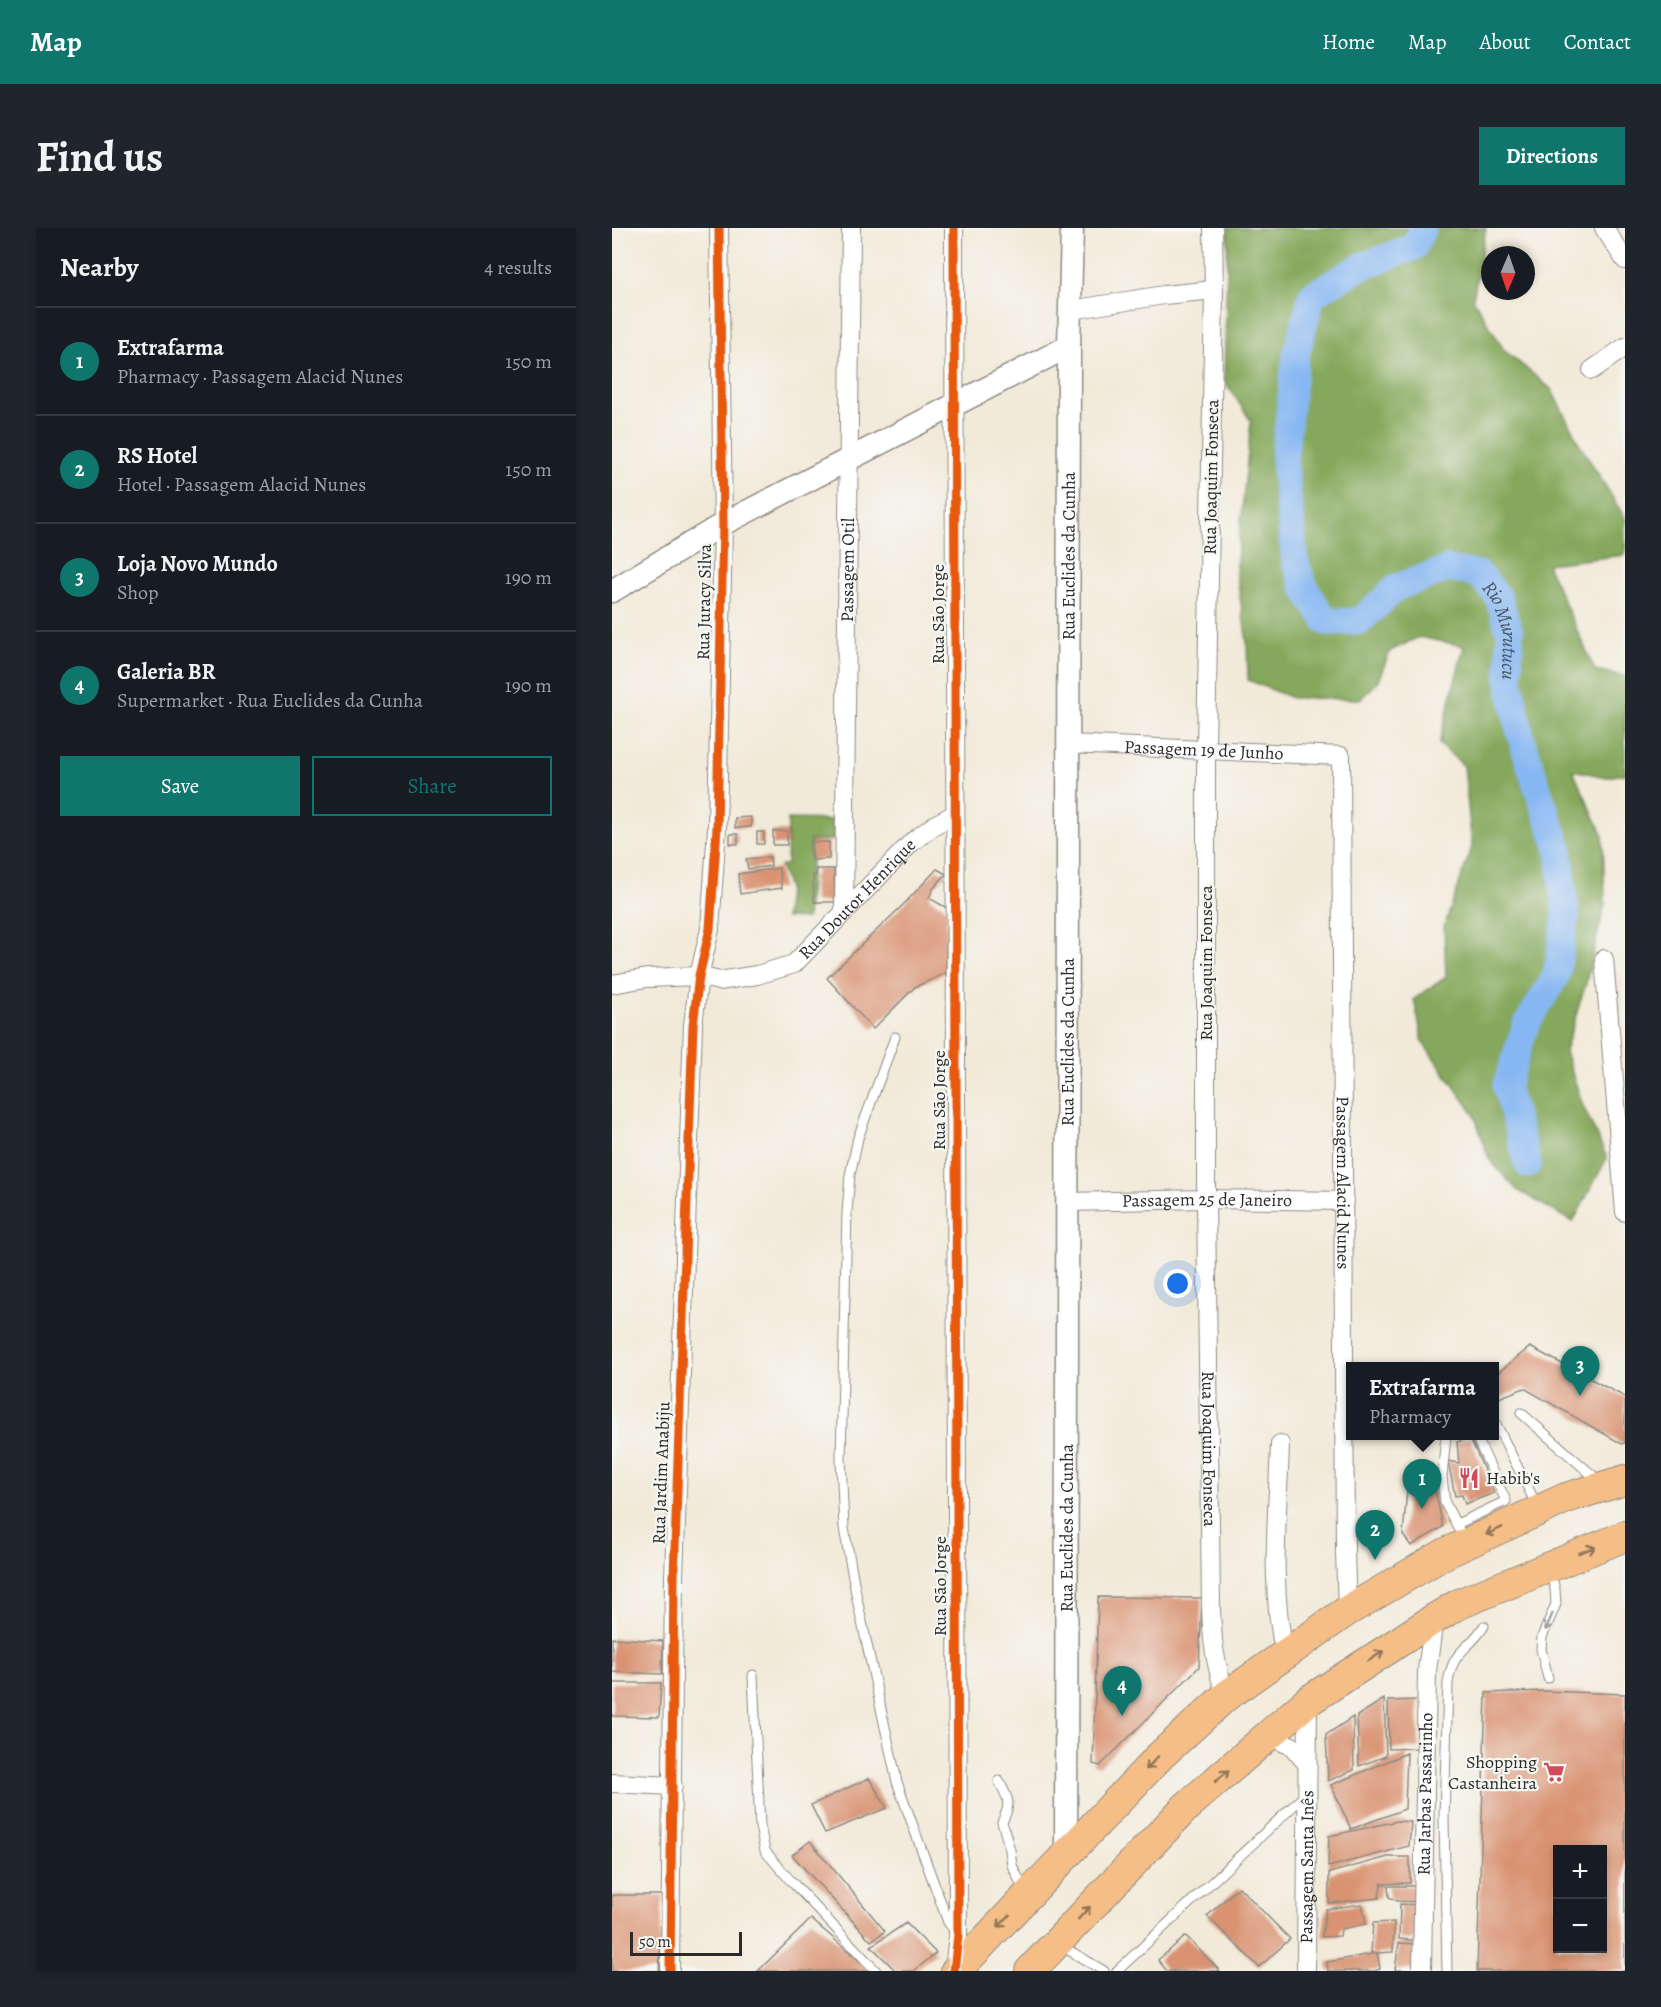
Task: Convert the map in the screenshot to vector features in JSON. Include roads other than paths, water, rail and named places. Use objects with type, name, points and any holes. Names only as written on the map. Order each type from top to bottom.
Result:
[{"type":"highway","points":[[955,1971],[1160,1756],[1226,1696],[1347,1611],[1446,1553],[1461,1534],[1539,1511],[1566,1498],[1615,1483]]},
{"type":"highway","points":[[1030,1971],[1186,1807],[1308,1701],[1459,1605],[1625,1536]]},
{"type":"street","name":"Rua Juracy Silva","points":[[699,976],[710,929],[714,895],[723,524],[719,228]]},
{"type":"street","name":"Passagem Otil","points":[[844,910],[851,228]]},
{"type":"street","name":"Rua São Jorge","points":[[954,228],[958,1935],[955,1971]]},
{"type":"street","name":"Rua Euclides da Cunha","points":[[1065,1856],[1069,346],[1072,228]]},
{"type":"street","name":"Rua Joaquim Fonseca","points":[[1213,228],[1214,290],[1206,750],[1206,1199],[1212,1643],[1216,1669],[1226,1696]]},
{"type":"street","points":[[1604,228],[1625,260]]},
{"type":"street","points":[[1071,310],[1214,290]]},
{"type":"street","points":[[612,591],[723,524],[1069,346]]},
{"type":"street","points":[[1593,370],[1625,347]]},
{"type":"street","name":"Passagem 19 de Junho","points":[[1068,744],[1341,756]]},
{"type":"street","name":"Passagem Alacid Nunes","points":[[1341,756],[1347,1611]]},
{"type":"street","name":"Rua Doutor Henrique","points":[[612,984],[647,978],[699,976],[719,981],[757,975],[794,964],[912,842],[936,824],[955,814]]},
{"type":"street","points":[[1604,959],[1625,1212]]},
{"type":"street","name":"Rua Jardim Anabiju","points":[[670,1971],[675,1565],[693,1025],[699,976]]},
{"type":"street","name":"Passagem 25 de Janeiro","points":[[1067,1202],[1206,1199],[1344,1201]]},
{"type":"street","points":[[1280,1444],[1276,1586],[1278,1624],[1285,1653]]},
{"type":"street","name":"Rua Jarbas Passarinho","points":[[1422,1971],[1427,1671],[1434,1619]]},
{"type":"street","name":"Passagem Santa Inês","points":[[1306,1971],[1308,1701]]},
{"type":"street","name":"Passagem Santa Inês","points":[[1268,1736],[1292,1746],[1308,1765]]},
{"type":"street","points":[[612,1783],[673,1786]]},
{"type":"lane","points":[[895,1037],[858,1138],[850,1175],[847,1212],[841,1459],[844,1528],[897,1782],[948,1922],[958,1935]]},
{"type":"lane","points":[[1521,1413],[1615,1483]]},
{"type":"lane","points":[[1499,1430],[1539,1511]]},
{"type":"lane","points":[[1446,1440],[1442,1477],[1445,1503],[1461,1534],[1506,1501],[1478,1440]]},
{"type":"lane","points":[[1548,1678],[1541,1649],[1542,1637],[1556,1604],[1549,1566]]},
{"type":"lane","points":[[1447,1971],[1444,1818],[1448,1683],[1454,1660],[1484,1626]]},
{"type":"lane","points":[[753,1675],[760,1826],[765,1851],[876,1971]]},
{"type":"lane","points":[[999,1781],[1009,1800],[1008,1811],[1002,1822],[1012,1865],[1028,1896]]},
{"type":"lane","points":[[1117,1971],[1307,1793]]},
{"type":"lane","points":[[1056,1942],[1104,1971]]},
{"type":"waterway","name":"Rio Murutucu","points":[[1423,228],[1414,247],[1362,266],[1312,295],[1296,355],[1284,459],[1295,562],[1306,590],[1327,622],[1360,621],[1397,587],[1448,569],[1479,574],[1498,597],[1510,632],[1509,679],[1520,733],[1559,849],[1566,917],[1556,976],[1526,1025],[1506,1086],[1528,1165]]},
{"type":"place","name":"Loja Novo Mundo","points":[[1580,1396]]},
{"type":"place","name":"Habib's","points":[[1469,1478]]},
{"type":"place","name":"Extrafarma","points":[[1422,1509]]},
{"type":"place","name":"RS Hotel","points":[[1375,1560]]},
{"type":"place","name":"Galeria BR","points":[[1122,1716]]},
{"type":"place","name":"Shopping Castanheira","points":[[1554,1772]]}]
